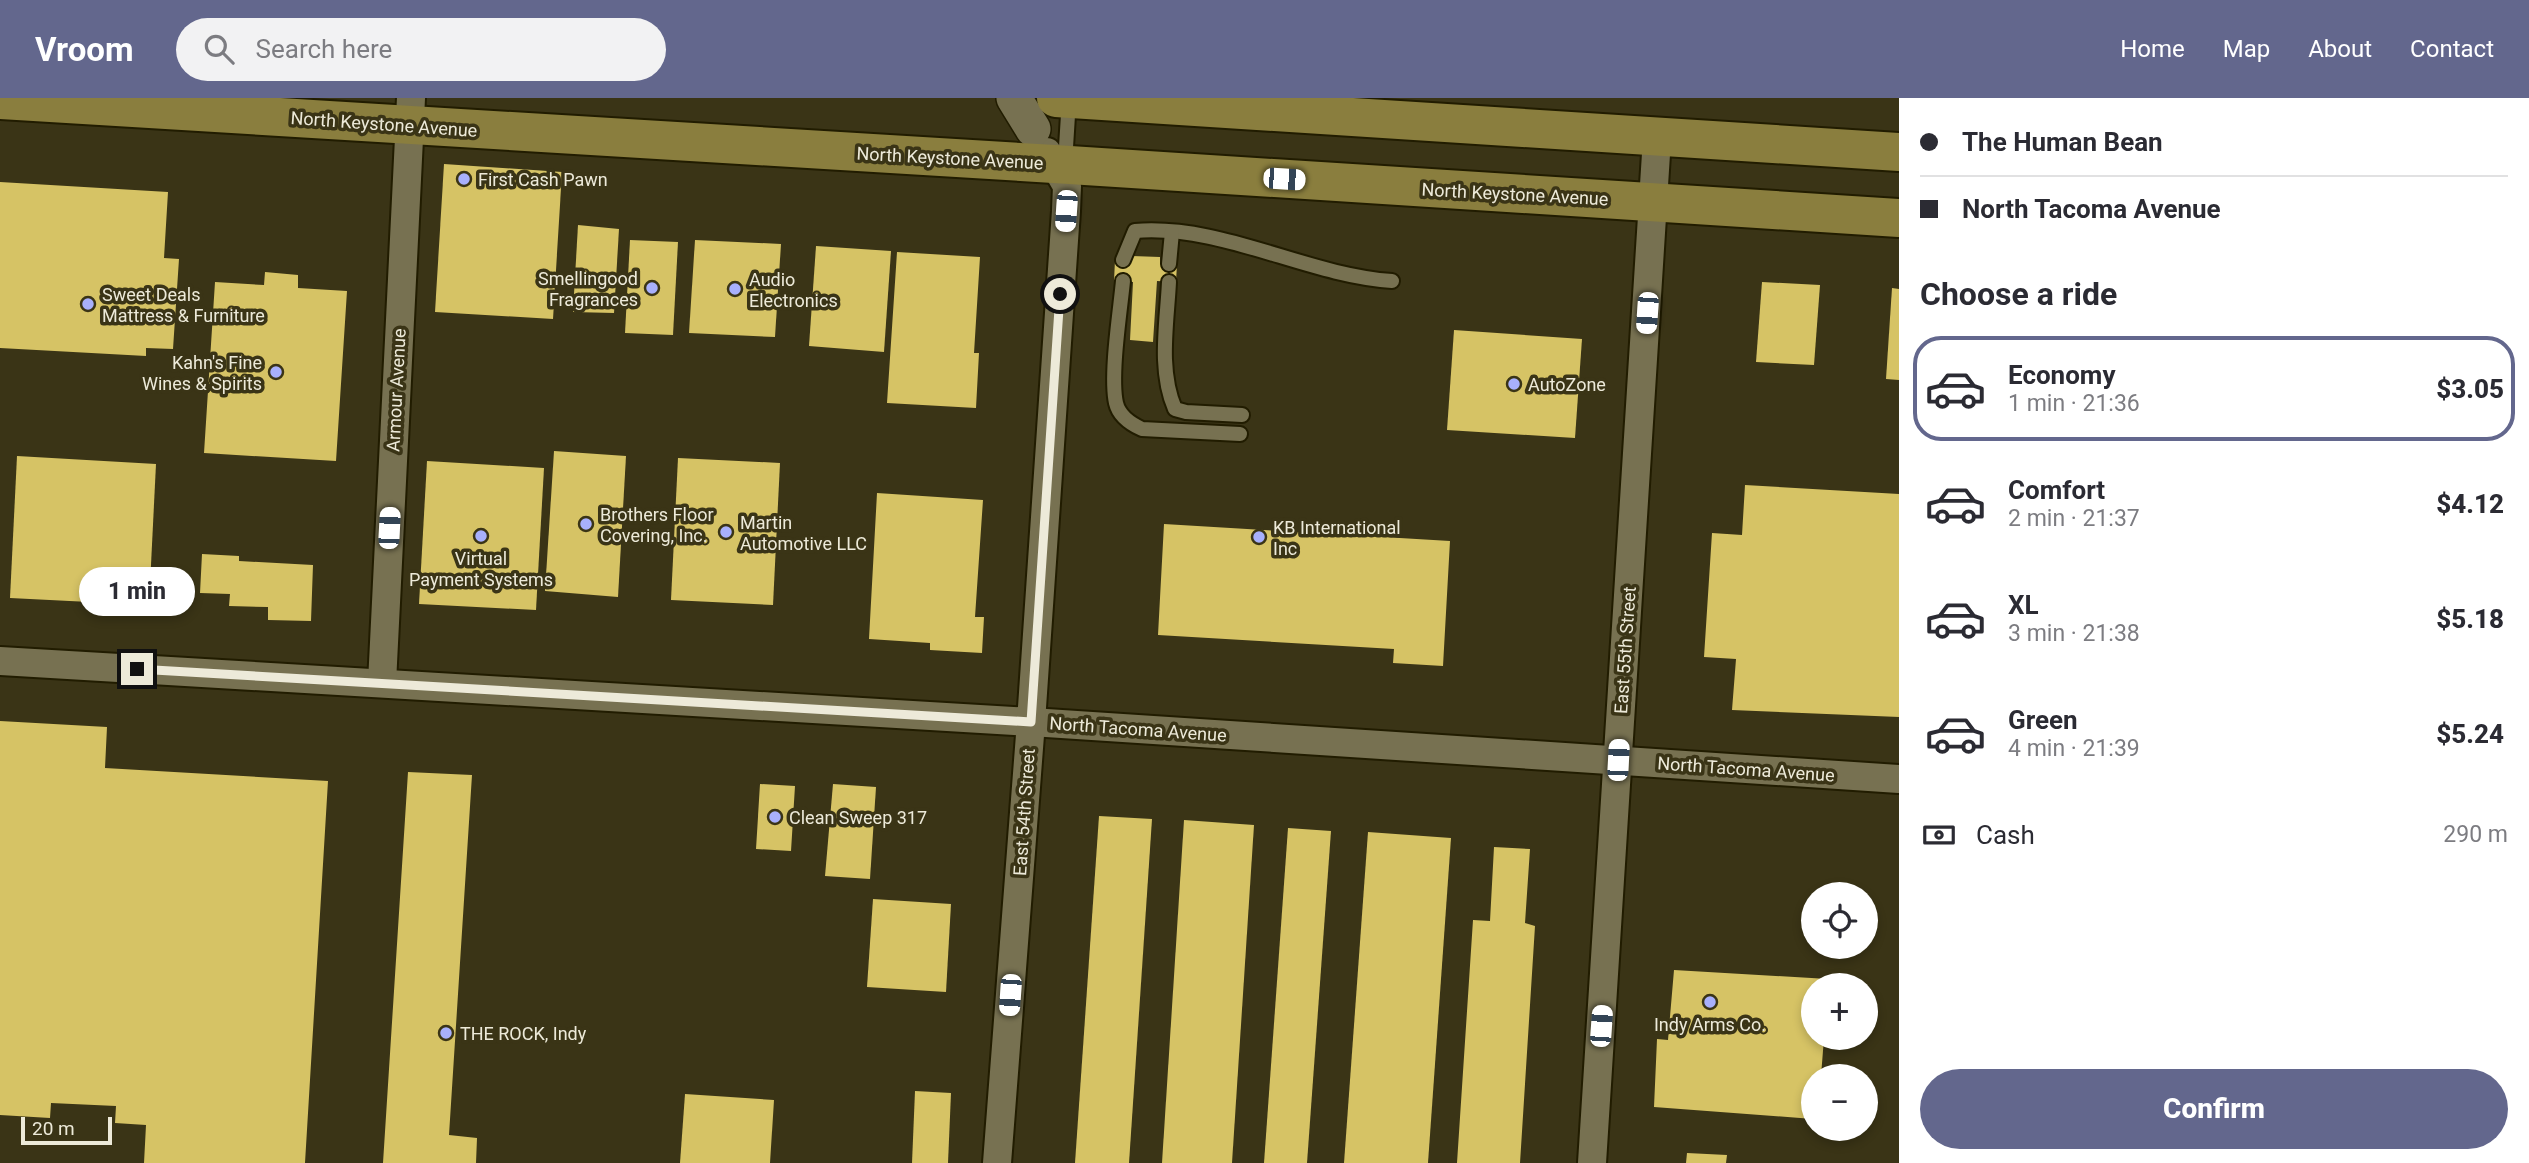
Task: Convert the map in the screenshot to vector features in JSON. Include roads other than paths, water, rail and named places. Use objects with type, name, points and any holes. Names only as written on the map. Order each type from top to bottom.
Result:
[{"type":"main road","points":[[1064,98],[1899,152]]},
{"type":"main road","name":"North Keystone Avenue","points":[[0,100],[411,112],[1059,164],[1899,218]]},
{"type":"street","name":"East 54th Street","points":[[997,1163],[1031,722],[1067,186],[1059,164],[1033,130],[1014,98]]},
{"type":"street","name":"Armour Avenue","points":[[382,682],[411,112]]},
{"type":"street","name":"East 55th Street","points":[[1591,1163],[1657,138]]},
{"type":"street","name":"North Tacoma Avenue","points":[[0,661],[1031,722],[1899,779]]},
{"type":"lane","points":[[1059,164],[1064,98]]},
{"type":"lane","points":[[1123,260],[1135,231],[1172,232],[1206,236],[1291,261],[1392,281]]},
{"type":"lane","points":[[1169,264],[1172,232]]},
{"type":"lane","points":[[1123,281],[1115,375],[1116,405],[1128,423],[1142,429],[1240,434]]},
{"type":"lane","points":[[1169,282],[1165,366],[1169,395],[1175,409],[1242,415]]},
{"type":"place","name":"First Cash Pawn","points":[[464,179]]},
{"type":"place","name":"Smellingood Fragrances","points":[[652,288]]},
{"type":"place","name":"Audio Electronics","points":[[735,289]]},
{"type":"place","name":"Sweet Deals Mattress & Furniture","points":[[88,304]]},
{"type":"place","name":"Kahn's Fine Wines & Spirits","points":[[276,372]]},
{"type":"place","name":"AutoZone","points":[[1514,384]]},
{"type":"place","name":"Brothers Floor Covering, Inc.","points":[[586,524]]},
{"type":"place","name":"Martin Automotive LLC","points":[[726,532]]},
{"type":"place","name":"Virtual Payment Systems","points":[[481,536]]},
{"type":"place","name":"KB International Inc","points":[[1259,537]]},
{"type":"place","name":"Clean Sweep 317","points":[[775,817]]},
{"type":"place","name":"Indy Arms Co.","points":[[1710,1002]]},
{"type":"place","name":"THE ROCK, Indy","points":[[446,1033]]}]
